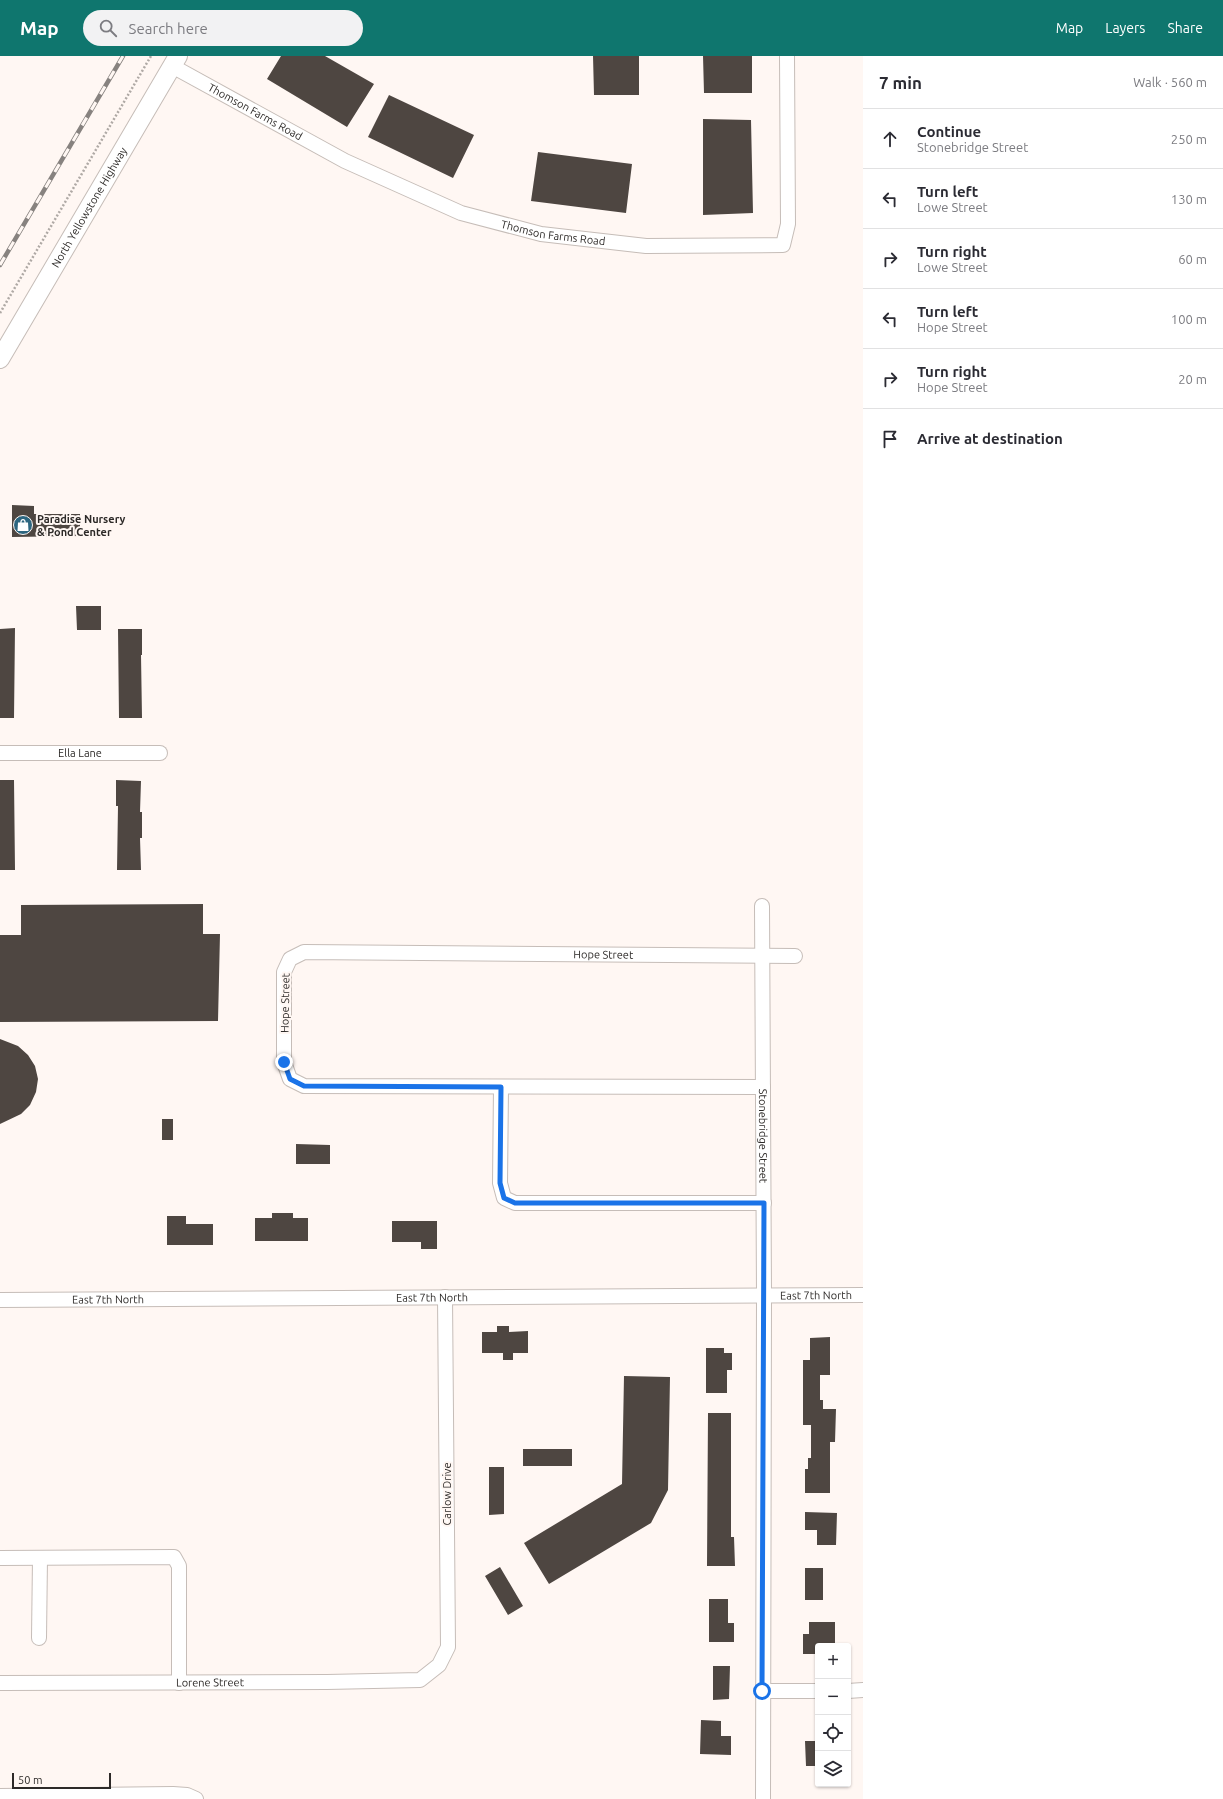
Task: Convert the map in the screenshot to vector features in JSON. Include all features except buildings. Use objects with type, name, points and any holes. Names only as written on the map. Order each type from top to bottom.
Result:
[{"type":"main road","name":"North Yellowstone Highway","points":[[0,359],[175,61]]},
{"type":"street","name":"Thomson Farms Road","points":[[175,61],[345,161],[461,213],[541,234],[646,246],[783,245],[788,224],[788,56]]},
{"type":"street","name":"Ella Lane","points":[[0,753],[160,753]]},
{"type":"street","name":"Stonebridge Street","points":[[762,906],[764,1203],[762,1799]]},
{"type":"street","name":"Hope Street","points":[[763,1087],[304,1086],[290,1079],[284,1062],[284,972],[290,959],[304,952],[795,956]]},
{"type":"street","points":[[501,1087],[500,1183],[504,1198],[515,1203],[764,1203]]},
{"type":"street","name":"East 7th North","points":[[0,1300],[863,1295]]},
{"type":"street","name":"Carlow Drive","points":[[420,1680],[439,1665],[448,1647],[445,1297]]},
{"type":"street","points":[[0,1558],[174,1558],[179,1566],[179,1683]]},
{"type":"street","points":[[39,1638],[40,1558]]},
{"type":"street","name":"Lorene Street","points":[[0,1683],[179,1683],[420,1680]]},
{"type":"street","points":[[851,1690],[863,1690]]},
{"type":"street","points":[[762,1691],[815,1691]]},
{"type":"street","points":[[0,1796],[173,1794],[186,1795],[196,1799]]},
{"type":"path","points":[[0,314],[151,56]]},
{"type":"railway","points":[[0,265],[123,56]]},
{"type":"place","name":"Paradise Nursery & Pond Center","points":[[23,525]]},
{"type":"route","points":[[284,1062],[290,1079],[304,1086],[501,1087],[500,1183],[504,1198],[515,1203],[764,1203],[764,1579],[762,1691]]}]
